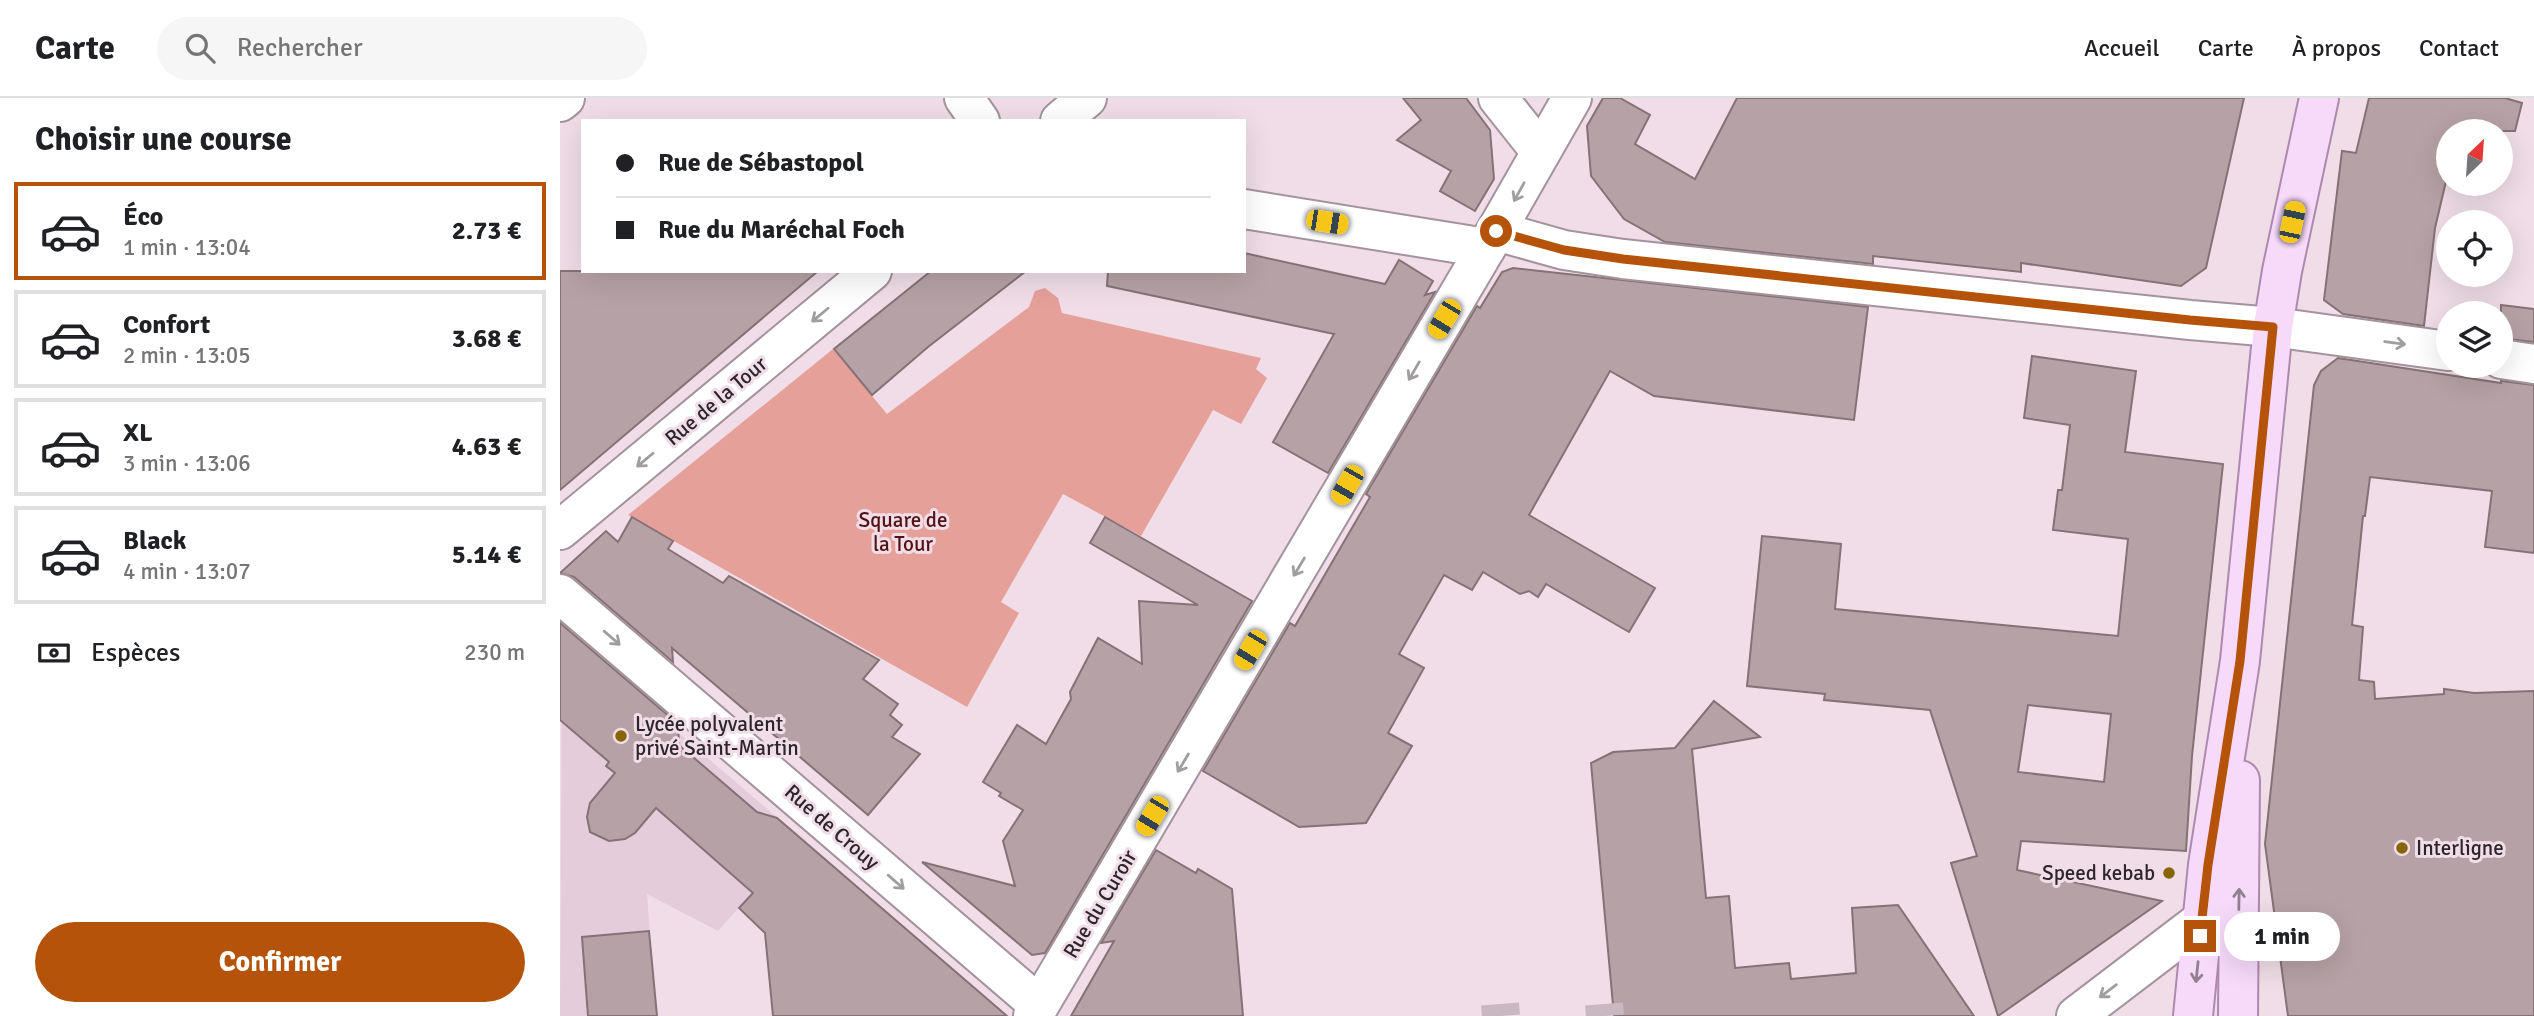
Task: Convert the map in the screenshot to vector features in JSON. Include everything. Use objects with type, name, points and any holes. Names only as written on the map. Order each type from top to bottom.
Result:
[{"type":"main road","points":[[2193,1016],[2208,865],[2240,661],[2273,327],[2282,271],[2319,98]]},
{"type":"main road","points":[[2238,1016],[2240,661]]},
{"type":"street","points":[[560,102],[565,98]]},
{"type":"street","points":[[964,98],[979,119]]},
{"type":"street","points":[[1062,119],[1087,98]]},
{"type":"street","points":[[1498,98],[1541,152],[1572,98]]},
{"type":"street","name":"Rue du Curoir","points":[[1036,1011],[1541,152]]},
{"type":"street","points":[[1246,209],[1623,259],[2273,327],[2436,349]]},
{"type":"street","name":"Rue de la Tour","points":[[560,530],[870,273]]},
{"type":"street","points":[[2513,361],[2534,364]]},
{"type":"street","name":"Rue de Crouy","points":[[560,594],[1036,1011]]},
{"type":"street","points":[[2076,1016],[2202,920]]},
{"type":"shaded area","name":"Lycée polyvalent privé Saint-Martin","points":[[562,633],[801,838],[718,931],[647,894],[656,1016],[560,1016]]},
{"type":"green space","name":"Square de la Tour","points":[[1045,288],[1058,298],[1062,313],[1261,358],[1256,369],[1267,378],[1241,424],[1213,410],[1141,536],[1063,494],[1001,602],[1019,613],[967,707],[628,515],[833,349],[887,414],[1029,307],[1035,291]]},
{"type":"building","points":[[1403,98],[1466,98],[1490,130],[1494,179],[1475,211],[1440,191],[1451,171],[1397,140],[1421,120]]},
{"type":"building","points":[[1603,98],[1620,98],[1650,115],[1635,144],[1695,179],[1737,98],[2244,98],[2206,268],[2181,286],[2021,263],[2021,272],[1873,256],[1873,264],[1665,242],[1624,219],[1591,176],[1587,126]]},
{"type":"building","points":[[2369,98],[2505,98],[2522,103],[2515,131],[2513,119],[2436,119],[2436,196],[2443,196],[2439,210],[2436,210],[2424,326],[2343,314],[2324,300],[2342,151],[2356,153]]},
{"type":"building","points":[[1246,253],[1385,284],[1399,260],[1433,281],[1425,295],[1435,292],[1328,473],[1273,442],[1334,334],[1107,286],[1108,273],[1246,273]]},
{"type":"building","points":[[1513,268],[1868,307],[1854,420],[1654,396],[1610,371],[1529,515],[1655,588],[1629,632],[1546,584],[1538,597],[1529,591],[1520,594],[1483,572],[1472,590],[1444,575],[1399,654],[1424,668],[1388,733],[1412,746],[1366,823],[1299,827],[1203,771],[1290,623],[1295,626],[1370,497],[1366,494],[1477,306],[1480,308],[1502,272]]},
{"type":"building","points":[[560,271],[816,273],[560,490]]},
{"type":"building","points":[[929,273],[1023,273],[928,347],[872,395],[834,349]]},
{"type":"building","points":[[2513,306],[2534,309],[2534,342],[2513,339]]},
{"type":"building","points":[[2032,356],[2136,371],[2125,452],[2223,464],[2192,756],[2186,851],[2021,841],[2017,870],[2162,901],[1998,1016],[1951,863],[1977,856],[1930,710],[1824,700],[1825,694],[1747,686],[1762,536],[1841,544],[1835,609],[2118,636],[2128,539],[2053,530],[2058,490],[2062,490],[2070,425],[2024,418]],"holes":[[[2028,705],[2111,714],[2104,782],[2018,772]]]},
{"type":"building","name":"Interligne","points":[[2338,358],[2436,373],[2436,378],[2468,378],[2534,385],[2534,553],[2485,547],[2492,491],[2370,477],[2363,516],[2352,625],[2363,627],[2359,680],[2374,682],[2375,699],[2444,694],[2444,689],[2474,693],[2534,691],[2534,1016],[2288,1016],[2265,844],[2314,385],[2321,371]]},
{"type":"building","points":[[632,517],[673,541],[668,549],[723,583],[729,576],[879,660],[863,679],[898,704],[890,715],[902,725],[892,737],[920,754],[868,815],[672,648],[673,662],[574,577],[560,573],[606,531],[618,542]]},
{"type":"building","points":[[1105,517],[1252,601],[1045,953],[1032,955],[922,862],[1015,886],[1003,841],[1023,810],[999,796],[1001,793],[983,782],[1017,725],[1046,744],[1071,699],[1070,692],[1098,638],[1142,664],[1139,601],[1198,605],[1090,543]]},
{"type":"building","points":[[560,623],[678,724],[679,745],[757,812],[777,818],[1007,1016],[773,1016],[765,933],[739,908],[753,893],[656,808],[635,833],[625,839],[609,841],[590,832],[587,817],[590,803],[615,773],[606,766],[609,762],[560,720]]},
{"type":"building","points":[[1714,701],[1760,737],[1692,749],[1706,898],[1729,896],[1735,968],[1789,963],[1791,979],[1856,973],[1852,908],[1898,905],[1974,1016],[1614,1016],[1591,763],[1613,752],[1675,748]]},
{"type":"building","points":[[1156,850],[1196,873],[1198,869],[1232,889],[1243,1016],[1071,1016],[1114,941],[1101,943]]},
{"type":"building","points":[[649,931],[657,1016],[588,1016],[582,937]]},
{"type":"tunnel","points":[[1500,1004],[1501,1016]]},
{"type":"tunnel","points":[[1604,1004],[1605,1016]]},
{"type":"place","name":"Lycée polyvalent privé Saint-Martin","points":[[621,736]]},
{"type":"place","name":"Interligne","points":[[2402,848]]},
{"type":"place","name":"Speed kebab","points":[[2169,873]]},
{"type":"route","points":[[1496,231],[1564,250],[1623,259],[2273,327],[2240,661],[2217,800],[2200,936]]}]
